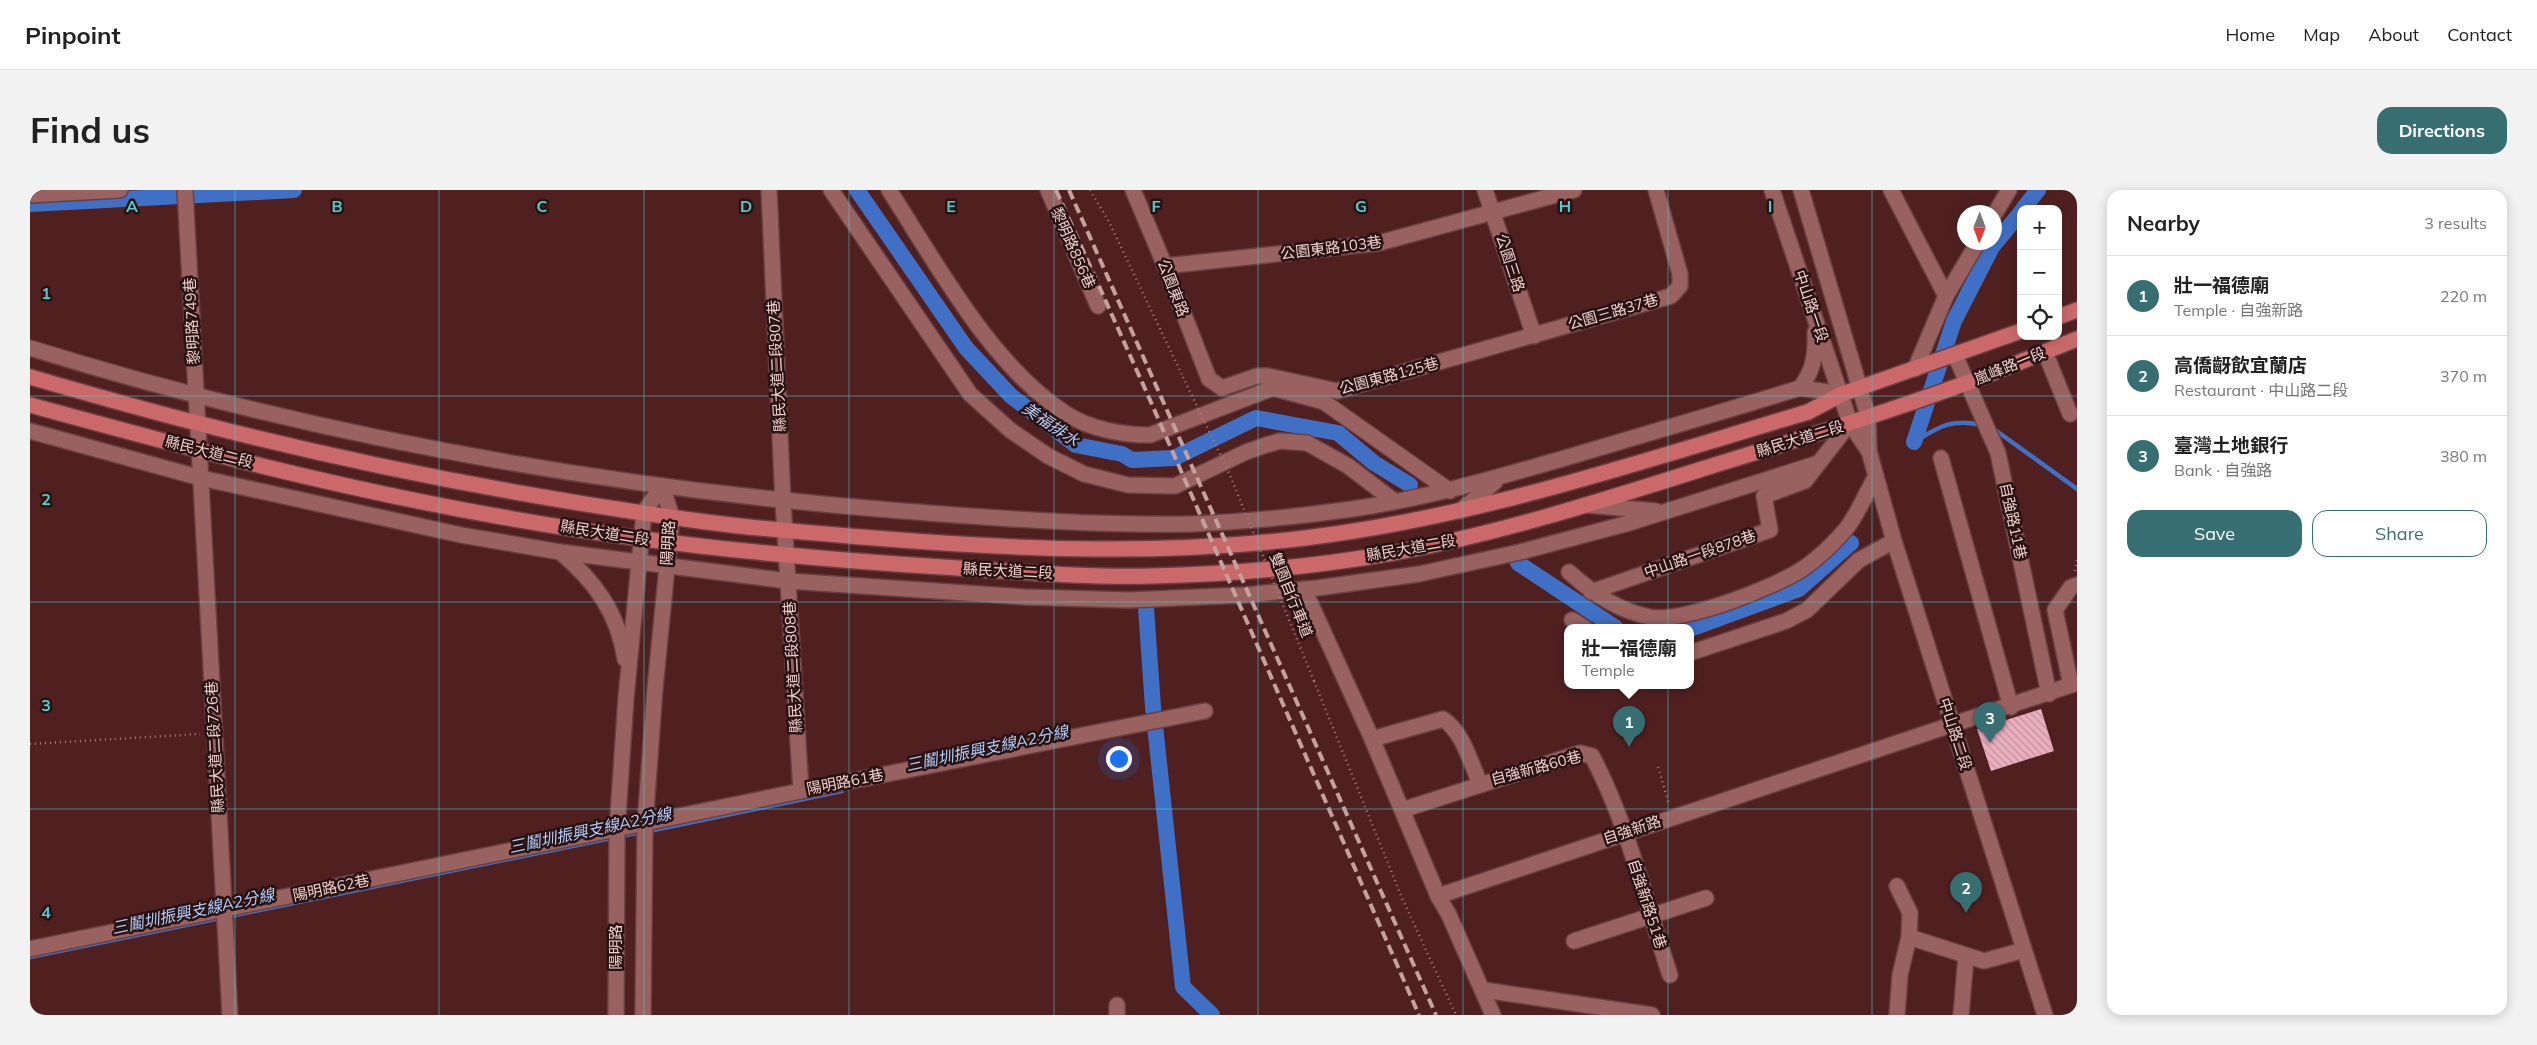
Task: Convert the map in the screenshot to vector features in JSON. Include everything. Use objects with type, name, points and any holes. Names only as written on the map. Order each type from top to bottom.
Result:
[{"type":"main road","points":[[2062,316],[2077,310]]},
{"type":"main road","name":"嵐峰路一段","points":[[1920,367],[2017,332]]},
{"type":"main road","name":"嵐峰路一段","points":[[1868,416],[1968,382],[2077,339]]},
{"type":"main road","points":[[1860,387],[1920,367]]},
{"type":"main road","name":"縣民大道二段","points":[[30,377],[198,424],[356,460],[523,493],[672,517],[786,543],[1047,574],[1148,576],[1223,573],[1292,567],[1390,554],[1470,538],[1585,505],[1850,423]]},
{"type":"main road","name":"縣民大道二段","points":[[30,405],[199,451],[499,517],[669,543],[958,544],[1114,550],[1214,548],[1309,538],[1434,518],[1555,488],[1808,412],[1860,387]]},
{"type":"main road","points":[[1850,423],[1868,416]]},
{"type":"street","points":[[30,195],[120,190]]},
{"type":"street","name":"黎明路749巷","points":[[185,190],[199,451]]},
{"type":"street","name":"縣民大道二段807巷","points":[[769,190],[786,543]]},
{"type":"street","points":[[831,190],[970,394],[1010,430],[1048,456],[1084,474],[1128,485],[1175,486],[1246,452],[1266,445],[1280,441],[1307,443],[1348,466],[1394,501]]},
{"type":"street","points":[[889,190],[993,345],[1033,388],[1067,414],[1100,428],[1129,434],[1150,435],[1273,388],[1324,402],[1450,491]]},
{"type":"street","name":"黎明路856巷","points":[[1048,190],[1098,306]]},
{"type":"street","name":"公園東路","points":[[1133,190],[1166,266],[1209,379],[1214,384]]},
{"type":"street","name":"公園三路","points":[[1485,190],[1534,336]]},
{"type":"street","points":[[1493,213],[1574,190]]},
{"type":"street","name":"公園三路37巷","points":[[1534,336],[1671,296],[1680,286],[1680,274],[1656,190]]},
{"type":"street","name":"中山路一段","points":[[1772,190],[1842,394],[1850,423]]},
{"type":"street","name":"中山路一段","points":[[1801,190],[1860,387]]},
{"type":"street","points":[[1891,190],[1946,296]]},
{"type":"street","points":[[2000,205],[2010,190]]},
{"type":"street","name":"公園東路103巷","points":[[1166,266],[1379,244],[1493,213]]},
{"type":"street","points":[[1920,367],[1931,327],[1946,296],[1973,250]]},
{"type":"street","points":[[1800,388],[1807,379],[1814,361],[1814,315]]},
{"type":"street","name":"公園東路125巷","points":[[1214,384],[1222,388],[1257,376],[1268,376],[1337,391],[1534,336]]},
{"type":"street","name":"縣民大道二段","points":[[30,348],[92,367],[360,434],[498,462],[784,502],[1082,523],[1194,524],[1338,511],[1450,491],[1800,388],[1842,394]]},
{"type":"street","points":[[2045,352],[2070,414]]},
{"type":"street","name":"自強路11巷","points":[[1955,355],[1998,453],[2049,694]]},
{"type":"street","name":"中山路二段","points":[[1860,387],[1868,416],[1868,451]]},
{"type":"street","name":"縣民大道二段","points":[[30,431],[200,478],[452,533],[560,552],[788,581],[1024,598],[1129,600],[1245,595],[1304,589],[1419,574],[1520,552],[1662,512],[1819,462],[1850,423]]},
{"type":"street","name":"中山路二段","points":[[1850,423],[1868,451],[1894,541],[2045,1015]]},
{"type":"street","name":"縣民大道二段726巷","points":[[199,451],[230,1015]]},
{"type":"street","points":[[1941,458],[2011,707]]},
{"type":"street","name":"中山路一段878巷","points":[[1592,592],[1770,530],[1764,496],[1805,481],[1819,462]]},
{"type":"street","points":[[1569,572],[1592,592],[1624,610],[1652,618],[1700,612],[1760,590],[1804,568],[1846,529],[1876,476]]},
{"type":"street","points":[[1460,511],[1500,477]]},
{"type":"street","name":"陽明路","points":[[643,1015],[631,827],[626,698],[644,512],[662,486]]},
{"type":"street","name":"陽明路","points":[[616,1015],[631,827],[672,517],[662,486]]},
{"type":"street","points":[[1585,505],[1662,512]]},
{"type":"street","points":[[1694,652],[1786,621],[1807,610],[1859,560],[1894,541]]},
{"type":"street","name":"縣民大道二段808巷","points":[[786,543],[800,791]]},
{"type":"street","points":[[560,552],[581,568],[599,590],[613,614],[623,642],[627,670],[626,698]]},
{"type":"street","points":[[2074,684],[2055,610],[2071,587],[2077,585]]},
{"type":"street","points":[[1304,589],[1372,739],[1438,896],[1449,915],[1484,990],[1493,1015]]},
{"type":"street","points":[[1572,620],[1578,624]]},
{"type":"street","name":"自強新路","points":[[1438,896],[1624,832],[2011,707],[2074,684]]},
{"type":"street","name":"陽明路61巷","points":[[631,827],[800,791],[1205,711]]},
{"type":"street","points":[[1372,739],[1443,719],[1452,725],[1458,733],[1480,783]]},
{"type":"street","name":"自強新路60巷","points":[[1402,810],[1480,783],[1580,753],[1592,756],[1604,779],[1624,832]]},
{"type":"street","name":"陽明路62巷","points":[[30,949],[631,827]]},
{"type":"street","name":"自強新路51巷","points":[[1624,832],[1670,975]]},
{"type":"street","points":[[1897,886],[1910,913],[1909,937],[1900,975],[1898,1015]]},
{"type":"street","points":[[1574,941],[1706,898]]},
{"type":"street","points":[[1909,937],[1984,960],[2024,950]]},
{"type":"street","points":[[1962,1015],[1966,956]]},
{"type":"street","points":[[1484,990],[1652,1015]]},
{"type":"path","name":"雙園自行車道","points":[[1090,190],[1109,222],[1229,473],[1402,898],[1456,1015]]},
{"type":"path","points":[[30,744],[214,733]]},
{"type":"path","points":[[1658,767],[1673,817]]},
{"type":"building","points":[[2041,709],[2054,751],[1991,771],[1977,729]]},
{"type":"waterway","points":[[30,204],[294,190]]},
{"type":"waterway","name":"美福排水","points":[[857,190],[966,348],[1011,396],[1076,445],[1122,454],[1132,460],[1174,458],[1256,418],[1338,433],[1374,463],[1410,485]]},
{"type":"waterway","points":[[2026,205],[2038,190]]},
{"type":"waterway","points":[[1914,442],[1954,321],[1992,247],[2017,217]]},
{"type":"waterway","points":[[1914,442],[1938,428],[1953,423],[1981,425]]},
{"type":"waterway","points":[[1991,427],[2077,489]]},
{"type":"waterway","points":[[1694,628],[1799,589],[1851,543]]},
{"type":"waterway","points":[[1518,563],[1610,624]]},
{"type":"waterway","points":[[1146,608],[1153,707],[1183,987],[1212,1015]]},
{"type":"waterway","name":"三鬮圳振興支線A2分線","points":[[649,831],[842,791]]},
{"type":"waterway","name":"三鬮圳振興支線A2分線","points":[[30,957],[641,832]]},
{"type":"railway","points":[[1056,190],[1419,1015]]},
{"type":"railway","points":[[1069,190],[1436,1015]]},
{"type":"place","name":"臺灣土地銀行","points":[[1990,743]]},
{"type":"place","name":"壯一福德廟","points":[[1629,747]]},
{"type":"place","name":"高僑齖飲宜蘭店","points":[[1966,913]]}]
